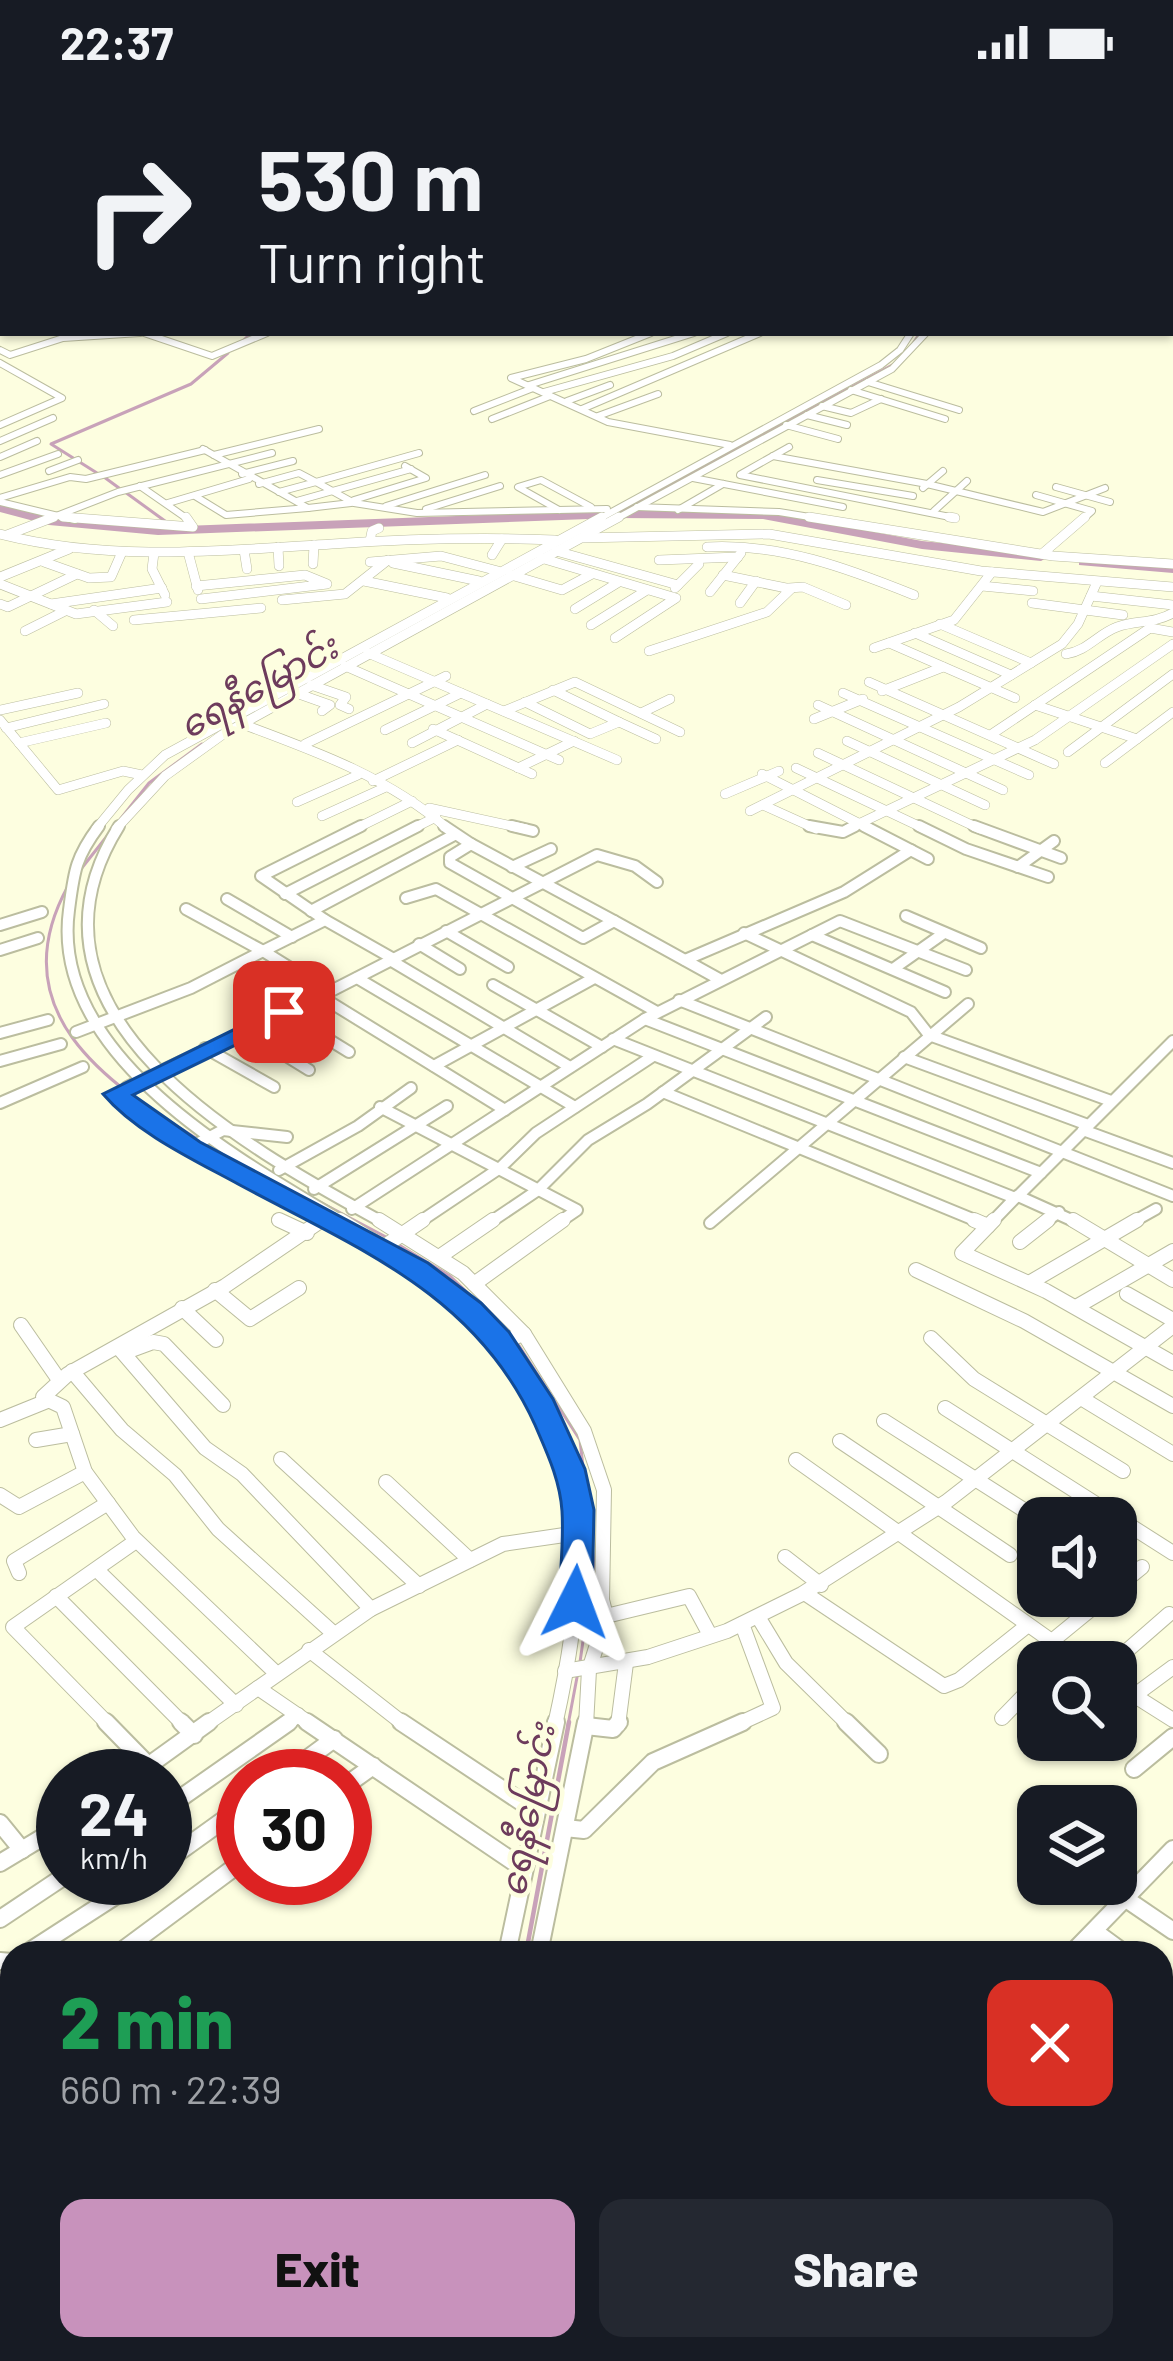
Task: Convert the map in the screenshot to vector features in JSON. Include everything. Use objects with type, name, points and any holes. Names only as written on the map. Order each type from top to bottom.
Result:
[{"type":"street","points":[[0,350],[10,355],[63,338],[95,336]]},
{"type":"street","points":[[151,336],[212,356],[259,336]]},
{"type":"street","points":[[644,336],[511,378],[598,416],[731,445]]},
{"type":"street","points":[[655,336],[672,342]]},
{"type":"street","points":[[474,411],[687,336]]},
{"type":"street","points":[[492,419],[539,390],[673,356],[718,336]]},
{"type":"street","points":[[728,336],[742,341]]},
{"type":"street","points":[[582,409],[753,336]]},
{"type":"street","points":[[57,946],[64,904],[82,872],[170,767],[504,573],[892,358],[909,336]]},
{"type":"street","points":[[250,479],[299,473],[351,502],[413,513],[627,513],[904,361],[924,336]]},
{"type":"street","points":[[631,342],[695,362]]},
{"type":"street","points":[[0,363],[62,398],[0,424]]},
{"type":"street","points":[[867,382],[959,410]]},
{"type":"street","points":[[566,401],[610,385]]},
{"type":"street","points":[[851,390],[945,419]]},
{"type":"street","points":[[598,416],[658,394]]},
{"type":"street","points":[[820,406],[851,413],[881,399]]},
{"type":"street","points":[[806,414],[847,425]]},
{"type":"street","points":[[0,441],[53,418]]},
{"type":"street","points":[[13,419],[37,425]]},
{"type":"street","points":[[786,425],[838,440]]},
{"type":"street","points":[[0,500],[70,478],[86,479],[319,429]]},
{"type":"street","points":[[761,440],[804,451]]},
{"type":"street","points":[[0,457],[37,441]]},
{"type":"street","points":[[677,510],[789,447]]},
{"type":"street","points":[[207,451],[308,508]]},
{"type":"street","points":[[276,493],[418,452]]},
{"type":"street","points":[[3,535],[140,486],[272,453]]},
{"type":"street","points":[[2,473],[58,454]]},
{"type":"street","points":[[773,456],[956,490],[1043,512],[1105,488]]},
{"type":"street","points":[[779,512],[840,459]]},
{"type":"street","points":[[31,464],[52,472],[78,460]]},
{"type":"street","points":[[195,496],[226,515],[351,502],[425,478],[393,460]]},
{"type":"street","points":[[168,503],[293,461]]},
{"type":"street","points":[[793,555],[823,521],[892,465]]},
{"type":"street","points":[[297,501],[412,469]]},
{"type":"street","points":[[202,471],[227,486]]},
{"type":"street","points":[[878,529],[943,471]]},
{"type":"street","points":[[2,473],[26,480]]},
{"type":"street","points":[[380,508],[484,475]]},
{"type":"street","points":[[740,475],[955,518]]},
{"type":"street","points":[[692,478],[843,507]]},
{"type":"street","points":[[560,510],[518,487],[541,480],[596,514]]},
{"type":"street","points":[[817,480],[913,496]]},
{"type":"street","points":[[934,511],[968,481]]},
{"type":"street","points":[[0,500],[50,515],[193,526],[140,486]]},
{"type":"street","points":[[413,513],[500,486]]},
{"type":"street","points":[[447,487],[494,512]]},
{"type":"street","points":[[1056,487],[1110,502]]},
{"type":"street","points":[[1036,495],[1093,513],[1042,554]]},
{"type":"street","points":[[637,507],[779,512],[1042,554],[1173,564]]},
{"type":"street","points":[[82,872],[66,872],[142,775],[224,720],[480,581],[539,558],[596,514]]},
{"type":"street","points":[[370,542],[372,531],[379,528]]},
{"type":"street","points":[[3,535],[70,548],[154,553],[370,542],[757,533],[992,572],[1173,587]]},
{"type":"street","points":[[710,592],[757,533]]},
{"type":"street","points":[[492,555],[502,539]]},
{"type":"street","points":[[565,541],[676,587],[699,564]]},
{"type":"street","points":[[313,564],[314,545]]},
{"type":"street","points":[[707,547],[747,545],[793,555],[848,568],[914,595]]},
{"type":"street","points":[[278,547],[279,566]]},
{"type":"street","points":[[0,580],[70,548]]},
{"type":"street","points":[[244,550],[247,569]]},
{"type":"street","points":[[44,562],[91,579],[114,576],[122,551]]},
{"type":"street","points":[[188,552],[207,613]]},
{"type":"street","points":[[154,553],[152,569],[174,620]]},
{"type":"street","points":[[370,562],[441,556],[562,590],[592,574]]},
{"type":"street","points":[[658,560],[738,557]]},
{"type":"street","points":[[539,558],[676,598],[615,638]]},
{"type":"street","points":[[9,559],[28,568]]},
{"type":"street","points":[[282,600],[340,596],[387,560]]},
{"type":"street","points":[[387,560],[480,581]]},
{"type":"street","points":[[17,572],[55,584]]},
{"type":"street","points":[[874,648],[961,614],[992,572]]},
{"type":"street","points":[[0,604],[8,607],[37,597],[77,574]]},
{"type":"street","points":[[194,580],[305,574],[327,584],[201,599]]},
{"type":"street","points":[[723,575],[803,587],[846,605]]},
{"type":"street","points":[[0,580],[76,614],[167,602]]},
{"type":"street","points":[[364,581],[448,599]]},
{"type":"street","points":[[740,602],[756,581]]},
{"type":"street","points":[[575,609],[619,582]]},
{"type":"street","points":[[750,811],[897,740],[1068,639],[1096,582]]},
{"type":"street","points":[[51,604],[160,583]]},
{"type":"street","points":[[982,586],[1033,591]]},
{"type":"street","points":[[649,651],[767,612],[789,588]]},
{"type":"street","points":[[591,625],[647,590]]},
{"type":"street","points":[[1090,596],[1173,609]]},
{"type":"street","points":[[1032,603],[1123,615]]},
{"type":"street","points":[[134,620],[174,620],[261,608]]},
{"type":"street","points":[[992,734],[1173,609]]},
{"type":"street","points":[[94,610],[113,626]]},
{"type":"street","points":[[26,631],[65,611]]},
{"type":"street","points":[[940,625],[1031,663]]},
{"type":"street","points":[[1066,654],[1076,655],[1119,627],[1173,632]]},
{"type":"street","points":[[915,633],[1011,675]]},
{"type":"street","points":[[889,643],[1015,698]]},
{"type":"street","points":[[763,805],[824,831],[843,832],[1021,747],[1173,644]]},
{"type":"street","points":[[368,653],[617,760]]},
{"type":"street","points":[[345,666],[559,760]]},
{"type":"street","points":[[814,719],[943,667]]},
{"type":"street","points":[[1068,752],[1173,674]]},
{"type":"street","points":[[305,744],[446,676]]},
{"type":"street","points":[[504,711],[575,682],[680,732]]},
{"type":"street","points":[[868,682],[1054,764]]},
{"type":"street","points":[[310,685],[346,697],[340,705],[350,710]]},
{"type":"street","points":[[553,690],[656,739]]},
{"type":"street","points":[[385,730],[461,692]]},
{"type":"street","points":[[0,710],[78,693]]},
{"type":"street","points":[[296,693],[330,705],[322,711]]},
{"type":"street","points":[[843,693],[1029,776]]},
{"type":"street","points":[[641,713],[670,700]]},
{"type":"street","points":[[525,702],[590,734],[619,722]]},
{"type":"street","points":[[104,704],[3,724],[58,790],[123,771],[142,775]]},
{"type":"street","points":[[412,743],[487,704]]},
{"type":"street","points":[[1035,705],[1137,739]]},
{"type":"street","points":[[818,706],[1004,790]]},
{"type":"street","points":[[1105,763],[1173,712]]},
{"type":"street","points":[[19,743],[106,723]]},
{"type":"street","points":[[242,724],[305,744],[412,800],[454,835],[719,979]]},
{"type":"street","points":[[434,729],[532,774]]},
{"type":"street","points":[[374,782],[458,740]]},
{"type":"street","points":[[518,768],[574,741]]},
{"type":"street","points":[[847,741],[985,805]]},
{"type":"street","points":[[818,752],[980,829],[1061,858]]},
{"type":"street","points":[[796,768],[956,845],[1048,877]]},
{"type":"street","points":[[725,794],[779,771]]},
{"type":"street","points":[[297,802],[358,775]]},
{"type":"street","points":[[765,776],[928,859]]},
{"type":"street","points":[[322,816],[386,787]]},
{"type":"street","points":[[412,800],[261,876],[325,920],[570,1067]]},
{"type":"street","points":[[424,808],[532,831]]},
{"type":"street","points":[[285,895],[436,817]]},
{"type":"street","points":[[311,911],[454,835]]},
{"type":"street","points":[[1018,867],[1054,841]]},
{"type":"street","points":[[472,844],[447,860],[583,938],[614,921]]},
{"type":"street","points":[[512,867],[551,849]]},
{"type":"street","points":[[685,960],[844,892],[911,850]]},
{"type":"street","points":[[124,1089],[358,978],[597,855],[635,866],[657,882]]},
{"type":"street","points":[[406,898],[432,888],[594,978],[651,1016],[719,1050],[1041,1173]]},
{"type":"street","points":[[227,899],[292,937]]},
{"type":"street","points":[[0,925],[43,909],[36,963]]},
{"type":"street","points":[[186,909],[263,951],[505,1110]]},
{"type":"street","points":[[906,916],[980,948]]},
{"type":"street","points":[[76,1032],[191,988],[325,920]]},
{"type":"street","points":[[52,1401],[71,1375],[122,1350],[307,1233],[360,1213],[453,1143],[651,1016],[812,934],[848,921],[966,970]]},
{"type":"street","points":[[446,931],[508,967]]},
{"type":"street","points":[[744,933],[775,952],[911,1012],[929,1035],[1111,1101]]},
{"type":"street","points":[[893,970],[944,933]]},
{"type":"street","points":[[812,934],[945,992]]},
{"type":"street","points":[[0,950],[38,938]]},
{"type":"street","points":[[419,944],[460,969]]},
{"type":"street","points":[[358,978],[574,1107]]},
{"type":"street","points":[[434,1066],[594,978]]},
{"type":"street","points":[[493,985],[608,1043],[653,1056],[1059,1212],[1173,1280]]},
{"type":"street","points":[[679,1000],[1173,1196]]},
{"type":"street","points":[[42,1004],[62,1044],[98,1079]]},
{"type":"street","points":[[710,1223],[968,1004]]},
{"type":"street","points":[[284,1012],[349,1052]]},
{"type":"street","points":[[439,1257],[538,1190],[574,1150],[766,1017]]},
{"type":"street","points":[[68,1018],[90,1047]]},
{"type":"street","points":[[0,1033],[48,1020]]},
{"type":"street","points":[[244,1030],[309,1070]]},
{"type":"street","points":[[1173,1041],[962,1252],[1076,1307],[1173,1363]]},
{"type":"street","points":[[0,1061],[62,1044]]},
{"type":"street","points":[[205,1048],[274,1087]]},
{"type":"street","points":[[383,1246],[500,1168],[536,1133],[653,1056]]},
{"type":"street","points":[[904,1057],[1173,1163]]},
{"type":"street","points":[[0,1103],[83,1066]]},
{"type":"street","points":[[118,1073],[124,1089],[439,1257],[474,1284],[523,1335],[584,1431],[604,1490],[602,1600],[606,1616],[577,1671],[535,1811],[509,1941]]},
{"type":"street","points":[[279,1170],[358,1126],[411,1088]]},
{"type":"street","points":[[663,1092],[988,1226]]},
{"type":"street","points":[[314,1189],[447,1106]]},
{"type":"street","points":[[380,1107],[577,1210],[474,1284]]},
{"type":"street","points":[[176,1139],[199,1150],[208,1135],[224,1130],[286,1137]]},
{"type":"street","points":[[218,1160],[383,1246],[446,1288],[502,1342],[559,1439],[570,1469],[578,1533],[577,1671],[586,1726],[541,1941]]},
{"type":"street","points":[[1029,1283],[1156,1209]]},
{"type":"street","points":[[1020,1242],[1059,1212]]},
{"type":"street","points":[[278,1220],[307,1233]]},
{"type":"street","points":[[1076,1307],[1173,1251]]},
{"type":"street","points":[[916,1270],[1039,1329],[1173,1406]]},
{"type":"street","points":[[217,1292],[250,1319],[299,1288]]},
{"type":"street","points":[[577,1671],[626,1663],[761,1618],[813,1590],[896,1534],[1148,1349],[1173,1323],[1127,1294]]},
{"type":"street","points":[[184,1310],[216,1340]]},
{"type":"street","points":[[21,1325],[122,1430],[175,1475],[218,1529],[332,1632]]},
{"type":"street","points":[[502,1342],[523,1335]]},
{"type":"street","points":[[931,1338],[974,1379],[1123,1471]]},
{"type":"street","points":[[122,1350],[164,1344],[223,1405]]},
{"type":"street","points":[[122,1350],[205,1448],[242,1474],[371,1609]]},
{"type":"street","points":[[1081,1398],[1173,1454]]},
{"type":"street","points":[[0,1420],[52,1401]]},
{"type":"street","points":[[52,1401],[72,1434],[85,1472],[136,1541],[277,1674]]},
{"type":"street","points":[[945,1408],[1173,1553]]},
{"type":"street","points":[[884,1421],[1017,1507]]},
{"type":"street","points":[[559,1439],[581,1432]]},
{"type":"street","points":[[36,1440],[72,1434]]},
{"type":"street","points":[[840,1441],[1010,1555]]},
{"type":"street","points":[[281,1459],[419,1586]]},
{"type":"street","points":[[796,1460],[1048,1641]]},
{"type":"street","points":[[0,1495],[19,1507],[85,1472]]},
{"type":"street","points":[[386,1482],[470,1560]]},
{"type":"street","points":[[19,1573],[14,1561],[108,1503]]},
{"type":"street","points":[[174,1749],[332,1632],[371,1609],[503,1544],[578,1533]]},
{"type":"street","points":[[121,1749],[14,1630],[20,1618],[136,1541]]},
{"type":"street","points":[[785,1557],[813,1590],[944,1686],[959,1680],[1028,1624]]},
{"type":"street","points":[[1137,1571],[1142,1567]]},
{"type":"street","points":[[97,1570],[236,1705]]},
{"type":"street","points":[[56,1596],[194,1736]]},
{"type":"street","points":[[606,1616],[689,1596],[710,1636]]},
{"type":"street","points":[[1137,1642],[1169,1614]]},
{"type":"street","points":[[761,1618],[787,1663],[879,1754]]},
{"type":"street","points":[[565,1828],[584,1830],[630,1782],[677,1748],[773,1708],[761,1618]]},
{"type":"street","points":[[308,1650],[427,1742],[535,1811]]},
{"type":"street","points":[[586,1726],[614,1729],[619,1724],[626,1663]]},
{"type":"street","points":[[1137,1687],[1173,1667]]},
{"type":"street","points":[[258,1688],[524,1868]]},
{"type":"street","points":[[1137,1701],[1173,1720]]},
{"type":"street","points":[[1002,1718],[1017,1703]]},
{"type":"street","points":[[192,1790],[298,1715]]},
{"type":"street","points":[[1134,1769],[1173,1737]]},
{"type":"street","points":[[320,1749],[334,1739]]},
{"type":"street","points":[[0,1823],[22,1850]]},
{"type":"street","points":[[0,1863],[36,1841]]},
{"type":"street","points":[[1137,1887],[1173,1849]]},
{"type":"street","points":[[135,1941],[216,1881]]},
{"type":"street","points":[[0,1918],[36,1895]]},
{"type":"street","points":[[43,1941],[100,1905]]},
{"type":"street","points":[[1084,1941],[1120,1905]]},
{"type":"street","points":[[1135,1905],[1173,1931]]},
{"type":"street","points":[[1094,1931],[1108,1941]]},
{"type":"waterway","name":"ရေနီမြောင်း","points":[[244,340],[248,336]]},
{"type":"waterway","name":"ရေနီမြောင်း","points":[[914,342],[918,336]]},
{"type":"waterway","name":"ရေနီမြောင်း","points":[[97,473],[51,444],[191,384],[228,353]]},
{"type":"waterway","name":"ရေနီမြောင်း","points":[[619,512],[896,363]]},
{"type":"waterway","name":"ရေနီမြောင်း","points":[[104,477],[119,488]]},
{"type":"waterway","name":"ရေနီမြောင်း","points":[[125,492],[165,521]]},
{"type":"waterway","points":[[0,508],[49,521],[158,531],[615,514],[763,515],[812,524]]},
{"type":"waterway","points":[[823,526],[922,545],[1041,557]]},
{"type":"waterway","points":[[1084,562],[1173,569]]},
{"type":"waterway","name":"ရေနီမြောင်း","points":[[81,869],[149,783],[202,744]]},
{"type":"waterway","name":"ရေနီမြောင်း","points":[[68,886],[50,930],[46,970],[55,1006],[72,1038],[98,1067],[199,1140]]},
{"type":"waterway","name":"ရေနီမြောင်း","points":[[320,1202],[386,1237]]},
{"type":"waterway","name":"ရေနီမြောင်း","points":[[399,1245],[450,1276],[509,1332]]},
{"type":"waterway","name":"ရေနီမြောင်း","points":[[518,1344],[580,1440],[594,1564],[580,1662]]},
{"type":"waterway","name":"ရေနီမြောင်း","points":[[568,1725],[578,1672]]},
{"type":"waterway","name":"ရေနီမြောင်း","points":[[528,1941],[569,1722]]},
{"type":"route","points":[[284,1012],[115,1094],[190,1147],[418,1270],[446,1288],[498,1339],[538,1399],[570,1469],[578,1510],[575,1602]]}]
